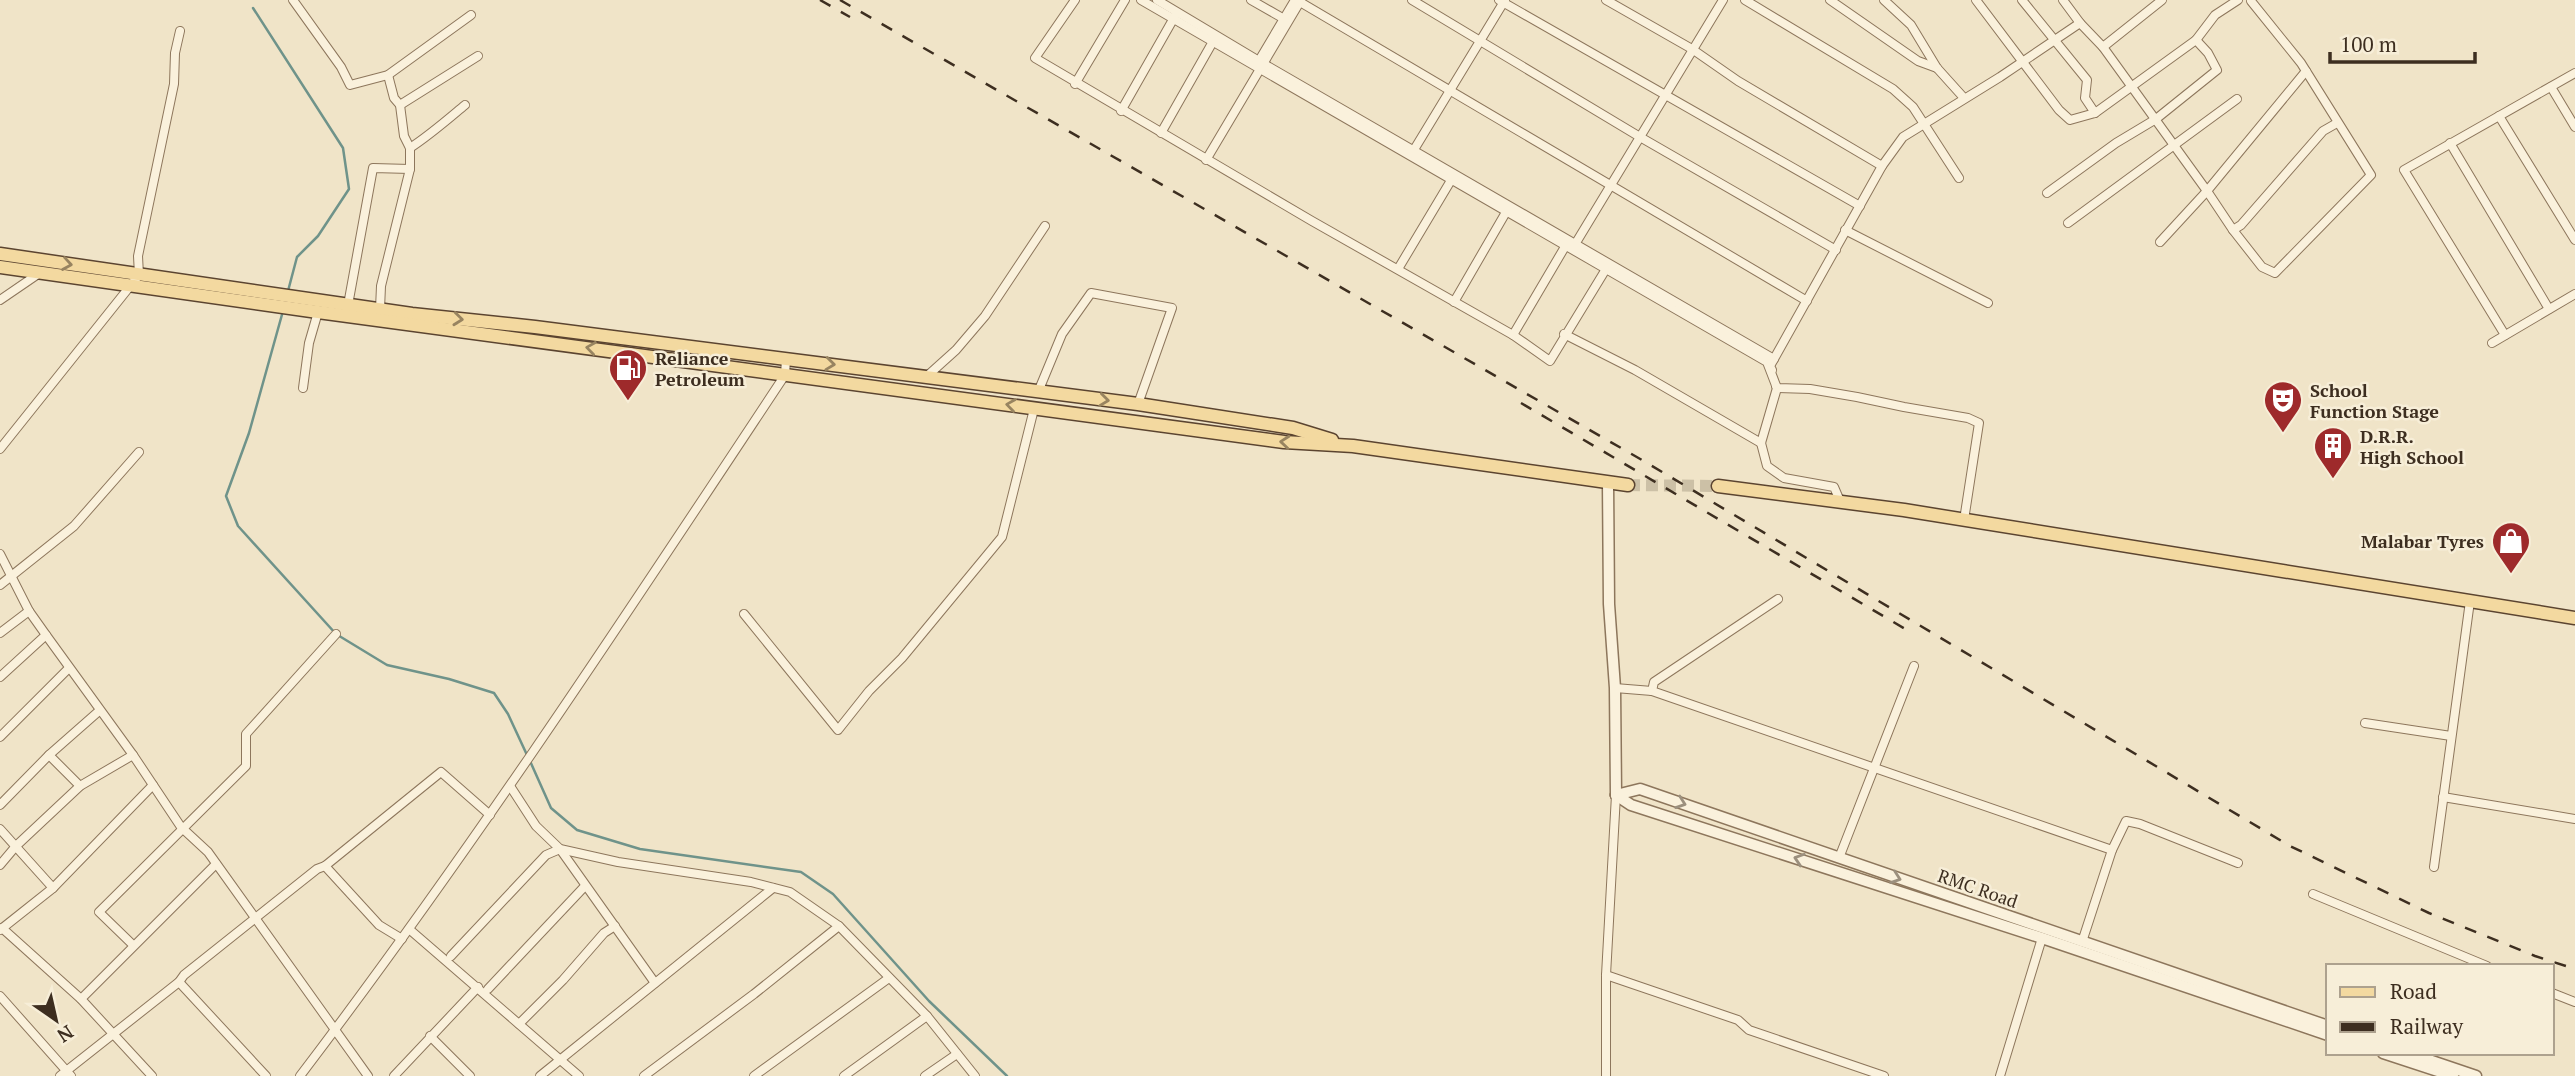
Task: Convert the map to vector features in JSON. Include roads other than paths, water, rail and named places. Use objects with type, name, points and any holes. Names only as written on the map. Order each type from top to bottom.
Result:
[{"type":"main road","points":[[0,254],[136,281]]},
{"type":"main road","points":[[0,267],[136,281],[285,302],[348,305],[1138,404],[1293,428],[1353,446]]},
{"type":"main road","points":[[285,302],[318,312],[1284,442],[1353,446],[1628,485]]},
{"type":"main road","points":[[1050,411],[1053,394]]},
{"type":"main road","points":[[1718,486],[1964,520],[2575,618]]},
{"type":"street","points":[[293,0],[341,67],[350,85],[388,75],[471,15]]},
{"type":"street","points":[[1074,0],[1035,58],[1121,111],[1513,335],[1550,361],[1607,266]]},
{"type":"street","points":[[1075,84],[1125,0]]},
{"type":"street","points":[[1142,0],[1176,15]]},
{"type":"street","points":[[1157,0],[1176,15],[1260,65],[1572,246],[1774,359]]},
{"type":"street","points":[[1251,0],[1286,20]]},
{"type":"street","points":[[1412,0],[1640,137],[1836,250]]},
{"type":"street","points":[[1606,0],[1692,49],[1738,80],[1882,166]]},
{"type":"street","points":[[1513,335],[1610,187],[1721,3],[1709,0]]},
{"type":"street","points":[[1745,0],[1893,89],[1913,107],[1959,178]]},
{"type":"street","points":[[1830,0],[1918,61],[1937,68]]},
{"type":"street","points":[[1884,0],[1911,25],[1937,68],[1964,98]]},
{"type":"street","points":[[1976,0],[2059,110],[2070,120],[2095,113],[2196,40],[2215,15],[2238,0]]},
{"type":"street","points":[[2022,0],[2087,80],[2085,98],[2095,113]]},
{"type":"street","points":[[2063,0],[2103,47],[2157,119],[2233,230],[2262,267],[2275,273],[2371,175],[2306,71],[2250,0]]},
{"type":"street","points":[[2103,47],[2162,0]]},
{"type":"street","points":[[1206,160],[1298,1],[1807,301]]},
{"type":"street","points":[[1412,153],[1503,1],[1860,206]]},
{"type":"street","points":[[1121,111],[1176,15]]},
{"type":"street","points":[[1840,501],[1834,488],[1784,478],[1767,466],[1761,443],[1777,388],[1770,366],[1882,166],[1903,137],[2080,23]]},
{"type":"street","points":[[0,449],[136,281],[138,256],[174,84],[180,31]]},
{"type":"street","points":[[1161,133],[1214,38]]},
{"type":"street","points":[[2048,193],[2116,143],[2157,119],[2217,70],[2208,52],[2196,40]]},
{"type":"street","points":[[400,105],[478,56]]},
{"type":"street","points":[[2160,243],[2207,191],[2306,71]]},
{"type":"street","points":[[2505,335],[2404,170],[2575,73]]},
{"type":"street","points":[[380,309],[382,286],[410,170],[410,148],[404,136],[400,105],[394,98],[388,75]]},
{"type":"street","points":[[2551,87],[2575,127]]},
{"type":"street","points":[[2068,223],[2237,99]]},
{"type":"street","points":[[410,148],[436,131],[466,105]]},
{"type":"street","points":[[2499,116],[2575,240]]},
{"type":"street","points":[[2233,230],[2241,225],[2323,131],[2337,123]]},
{"type":"street","points":[[2451,144],[2549,309]]},
{"type":"street","points":[[348,305],[373,168],[410,170]]},
{"type":"street","points":[[1398,269],[1453,177]]},
{"type":"street","points":[[1454,302],[1508,209]]},
{"type":"street","points":[[925,377],[956,350],[985,316],[1045,226]]},
{"type":"street","points":[[1845,230],[1988,303]]},
{"type":"street","points":[[1607,266],[1767,362],[1777,388]]},
{"type":"street","points":[[0,300],[41,272]]},
{"type":"street","points":[[1038,392],[1062,334],[1091,293],[1172,308],[1138,404]]},
{"type":"street","points":[[2492,342],[2575,294]]},
{"type":"street","points":[[303,387],[309,343],[318,312]]},
{"type":"street","points":[[1564,334],[1635,370],[1761,443]]},
{"type":"street","points":[[300,1076],[402,939],[533,753],[785,375],[786,359]]},
{"type":"street","points":[[1777,388],[1810,389],[1857,397],[1958,416],[1979,423],[1964,520]]},
{"type":"street","points":[[744,614],[838,730],[869,691],[902,658],[1002,537],[1034,409]]},
{"type":"street","points":[[0,585],[74,526],[139,452]]},
{"type":"street","points":[[1606,1076],[1606,975],[1616,795],[1615,688],[1609,604],[1608,482]]},
{"type":"street","points":[[0,554],[30,611],[99,711],[133,755],[181,827],[208,852],[368,1076]]},
{"type":"street","points":[[1652,691],[1654,682],[1777,599]]},
{"type":"street","points":[[2434,867],[2470,601]]},
{"type":"street","points":[[0,633],[30,611]]},
{"type":"street","points":[[133,945],[99,912],[181,827],[246,766],[246,734],[336,634]]},
{"type":"street","points":[[0,677],[46,635]]},
{"type":"street","points":[[1839,858],[1914,666]]},
{"type":"street","points":[[0,737],[69,668]]},
{"type":"street","points":[[1615,688],[1652,691],[2112,850]]},
{"type":"street","points":[[0,805],[49,755],[99,711]]},
{"type":"street","points":[[2365,723],[2451,736]]},
{"type":"street","points":[[49,755],[80,786]]},
{"type":"street","points":[[0,865],[16,846],[80,786],[133,755]]},
{"type":"street","points":[[0,996],[65,1074],[179,982],[184,975],[441,772],[489,815]]},
{"type":"street","points":[[152,1076],[81,999],[1,929],[53,888],[153,785]]},
{"type":"street","points":[[510,786],[537,825],[559,849],[655,983]]},
{"type":"street","name":"RMC Road","points":[[1616,795],[1640,789],[2326,1026]]},
{"type":"street","name":"RMC Road","points":[[1616,795],[1631,805],[2042,938],[2326,1034]]},
{"type":"street","points":[[2443,797],[2575,819]]},
{"type":"street","points":[[2082,942],[2112,850],[2126,821],[2140,824],[2238,863]]},
{"type":"street","points":[[0,829],[53,888]]},
{"type":"street","points":[[451,956],[546,855],[559,849],[618,862],[676,869],[790,891],[839,926],[927,1016],[975,1076]]},
{"type":"street","points":[[81,999],[216,864]]},
{"type":"street","points":[[325,866],[379,925],[402,939]]},
{"type":"street","points":[[488,989],[585,886]]},
{"type":"street","points":[[540,1076],[773,888]]},
{"type":"street","points":[[2313,894],[2482,964]]},
{"type":"street","points":[[519,1024],[563,980],[604,933],[615,926]]},
{"type":"street","points":[[644,1076],[754,995],[839,926]]},
{"type":"street","points":[[409,929],[579,1076]]},
{"type":"street","points":[[2000,1076],[2042,938]]},
{"type":"street","points":[[1606,975],[1738,1020],[1749,1030],[1884,1076]]},
{"type":"street","points":[[754,1076],[889,978]]},
{"type":"street","points":[[179,982],[266,1076]]},
{"type":"street","points":[[394,1076],[478,987]]},
{"type":"street","points":[[2554,994],[2575,1002]]},
{"type":"street","points":[[844,1076],[927,1016]]},
{"type":"street","points":[[430,1037],[470,1076]]},
{"type":"street","points":[[925,1076],[957,1054]]},
{"type":"street","points":[[2389,1055],[2453,1076]]},
{"type":"street","points":[[2414,1055],[2476,1076]]},
{"type":"waterway","points":[[253,8],[343,148],[349,189],[318,236],[297,257],[288,291]]},
{"type":"waterway","points":[[283,311],[249,433],[226,496],[238,526],[336,634],[387,665],[449,679],[494,693],[508,714],[527,755]]},
{"type":"waterway","points":[[530,761],[551,808],[577,830],[640,849],[801,872],[833,894],[929,1001],[1007,1076]]},
{"type":"tunnel","points":[[1628,485],[1718,486]]},
{"type":"railway","points":[[820,0],[850,17]]},
{"type":"railway","points":[[840,0],[1642,460],[2290,846],[2429,913],[2535,956],[2575,969]]},
{"type":"railway","points":[[1521,403],[1907,630]]},
{"type":"place","name":"Reliance Petroleum","points":[[628,402]]},
{"type":"place","name":"School Function Stage","points":[[2283,434]]},
{"type":"place","name":"D.R.R. High School","points":[[2333,480]]},
{"type":"place","name":"Malabar Tyres","points":[[2511,575]]}]
